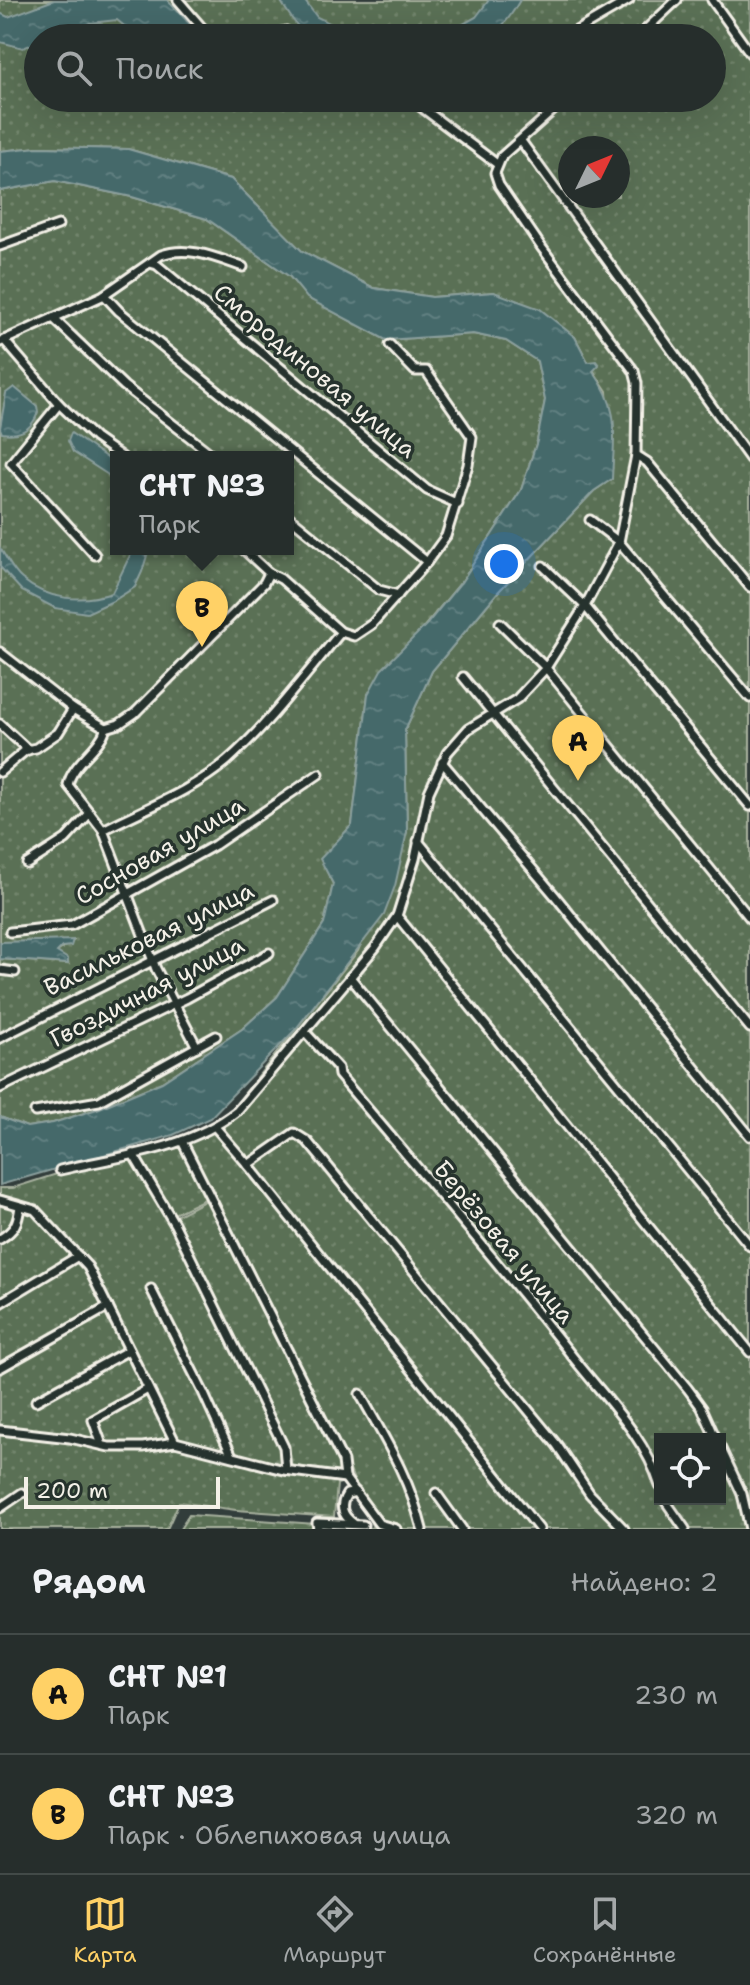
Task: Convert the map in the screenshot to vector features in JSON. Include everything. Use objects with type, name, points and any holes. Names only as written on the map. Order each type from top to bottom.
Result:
[{"type":"street","points":[[178,0],[199,24]]},
{"type":"street","points":[[588,24],[629,0]]},
{"type":"street","points":[[652,24],[677,0]]},
{"type":"street","points":[[712,0],[750,53]]},
{"type":"street","points":[[428,112],[497,164]]},
{"type":"street","points":[[60,1170],[182,1141],[216,1128],[237,1111],[305,1032],[397,916],[429,792],[447,753],[468,729],[517,699],[546,668],[585,606],[619,542],[636,455],[637,383],[634,371],[515,210],[495,173],[502,156],[552,112]]},
{"type":"street","points":[[521,141],[750,459]]},
{"type":"street","points":[[0,246],[58,225]]},
{"type":"street","points":[[113,451],[59,404],[2,341],[104,295],[161,255],[172,251],[207,255],[243,267]]},
{"type":"street","name":"Смородиновая улица","points":[[150,263],[157,265],[427,490],[458,504]]},
{"type":"street","points":[[104,295],[140,328],[427,562]]},
{"type":"street","points":[[53,318],[124,386],[207,451]]},
{"type":"street","points":[[250,555],[341,632],[354,636],[372,624],[446,536],[458,504],[472,437],[426,371],[415,371],[390,345]]},
{"type":"street","points":[[59,404],[11,463],[95,555]]},
{"type":"street","points":[[636,455],[647,462],[750,587]]},
{"type":"street","points":[[590,520],[619,542],[750,698]]},
{"type":"street","points":[[294,521],[379,590],[398,595]]},
{"type":"street","points":[[543,566],[585,606],[750,806]]},
{"type":"street","points":[[197,1047],[152,960],[103,830],[68,785],[69,778],[95,749],[106,728],[119,724],[135,713],[264,583],[269,573]]},
{"type":"street","points":[[500,623],[546,668],[750,918]]},
{"type":"street","points":[[103,830],[168,797],[228,760],[268,719],[341,632]]},
{"type":"street","points":[[0,652],[73,709],[106,728]]},
{"type":"street","points":[[463,677],[750,1028]]},
{"type":"street","points":[[0,772],[28,750],[47,742],[58,733],[73,709]]},
{"type":"street","points":[[0,724],[28,750]]},
{"type":"street","points":[[442,762],[566,908],[750,1136]]},
{"type":"street","name":"Сосновая улица","points":[[10,932],[72,925],[215,845],[319,774]]},
{"type":"street","points":[[27,864],[66,839],[90,813]]},
{"type":"street","points":[[418,841],[750,1246]]},
{"type":"street","name":"Васильковая улица","points":[[0,1038],[273,900]]},
{"type":"street","points":[[397,916],[750,1352]]},
{"type":"street","name":"Гвоздичная улица","points":[[0,1088],[174,1004],[269,953]]},
{"type":"street","points":[[0,970],[15,972]]},
{"type":"street","points":[[350,977],[688,1389],[702,1408],[713,1433]]},
{"type":"street","name":"Берёзовая улица","points":[[305,1032],[543,1318],[623,1421],[654,1468]]},
{"type":"street","points":[[35,1112],[99,1101],[216,1036]]},
{"type":"street","points":[[216,1128],[539,1529]]},
{"type":"street","points":[[248,1165],[294,1133],[307,1141],[557,1445],[590,1494],[624,1529]]},
{"type":"street","points":[[182,1141],[343,1461],[345,1478],[379,1524]]},
{"type":"street","points":[[133,1154],[175,1225],[284,1447],[286,1470]]},
{"type":"street","points":[[0,1200],[35,1210],[88,1267],[175,1442]]},
{"type":"street","points":[[0,1239],[12,1232],[18,1222],[20,1206]]},
{"type":"street","points":[[0,1303],[78,1256]]},
{"type":"street","points":[[151,1289],[232,1456]]},
{"type":"street","points":[[0,1368],[108,1307]]},
{"type":"street","points":[[36,1401],[129,1350]]},
{"type":"street","points":[[102,1445],[93,1420],[148,1389]]},
{"type":"street","points":[[360,1394],[414,1495],[422,1529]]},
{"type":"street","points":[[0,1430],[102,1445],[143,1447],[175,1442],[286,1470],[345,1478]]},
{"type":"street","points":[[726,1460],[742,1494],[750,1529]]},
{"type":"street","points":[[356,1492],[347,1494],[343,1514],[363,1527],[379,1524],[396,1529]]},
{"type":"street","points":[[0,1508],[22,1493]]},
{"type":"street","points":[[436,1493],[462,1529]]},
{"type":"street","points":[[668,1505],[685,1529]]},
{"type":"street","points":[[318,1529],[317,1523],[353,1523]]},
{"type":"green space","points":[[0,0],[750,0],[750,1524],[745,1492],[726,1451],[726,1433],[718,1433],[691,1387],[687,1389],[701,1409],[711,1433],[654,1433],[654,1505],[726,1505],[726,1470],[750,1529],[180,1529],[189,1515],[373,1528],[340,1445],[215,1194],[174,1214],[141,1157],[224,1119],[358,951],[407,832],[405,730],[432,671],[498,592],[594,491],[612,479],[607,391],[593,370],[598,365],[588,362],[575,337],[494,292],[432,297],[374,288],[302,251],[231,179],[128,149],[38,147],[0,151]]},
{"type":"green space","points":[[55,181],[132,197],[207,219],[290,277],[308,298],[386,340],[473,334],[506,341],[537,361],[545,400],[537,441],[521,490],[462,581],[368,694],[352,825],[321,859],[333,884],[324,924],[277,997],[242,1029],[162,1082],[97,1109],[53,1123],[27,1127],[0,1117],[0,959],[68,964],[57,952],[73,941],[0,942],[0,191]]},
{"type":"green space","points":[[129,1151],[172,1218],[210,1198],[352,1480],[337,1484],[334,1517],[236,1510],[179,1502],[167,1529],[0,1529],[0,1188],[13,1188]]},
{"type":"water","points":[[54,0],[167,0],[190,24],[122,24],[117,20],[87,24],[24,24],[23,48],[0,42],[0,13],[8,17]]},
{"type":"water","points":[[280,0],[304,0],[317,17],[331,24],[296,24]]},
{"type":"water","points":[[489,0],[520,0],[504,24],[463,24],[476,17]]},
{"type":"water","points":[[38,147],[128,149],[231,179],[302,251],[374,288],[432,297],[494,292],[540,309],[575,337],[588,362],[596,361],[599,365],[593,371],[612,410],[614,448],[612,479],[594,491],[498,592],[432,671],[405,730],[407,832],[395,886],[384,915],[295,1030],[210,1118],[173,1135],[0,1185],[0,1117],[27,1127],[53,1123],[162,1082],[242,1029],[277,997],[324,924],[333,884],[320,859],[352,825],[368,694],[381,670],[427,624],[462,581],[521,490],[537,441],[545,400],[537,361],[506,341],[473,334],[386,340],[307,298],[290,277],[207,219],[132,197],[55,181],[0,191],[0,151]]},
{"type":"water","points":[[14,387],[37,406],[38,412],[24,430],[14,434],[2,433],[0,428],[6,393]]},
{"type":"water","points":[[71,433],[110,460],[110,476],[73,452],[68,441]]},
{"type":"water","points":[[0,548],[16,573],[32,586],[54,595],[77,599],[112,593],[130,555],[147,555],[135,587],[87,613],[55,608],[22,591],[0,567]]},
{"type":"water","points":[[73,940],[71,946],[62,947],[57,952],[68,959],[68,964],[0,959],[0,942]]},
{"type":"place","name":"СНТ №3","points":[[202,647]]},
{"type":"place","name":"СНТ №1","points":[[578,781]]}]
